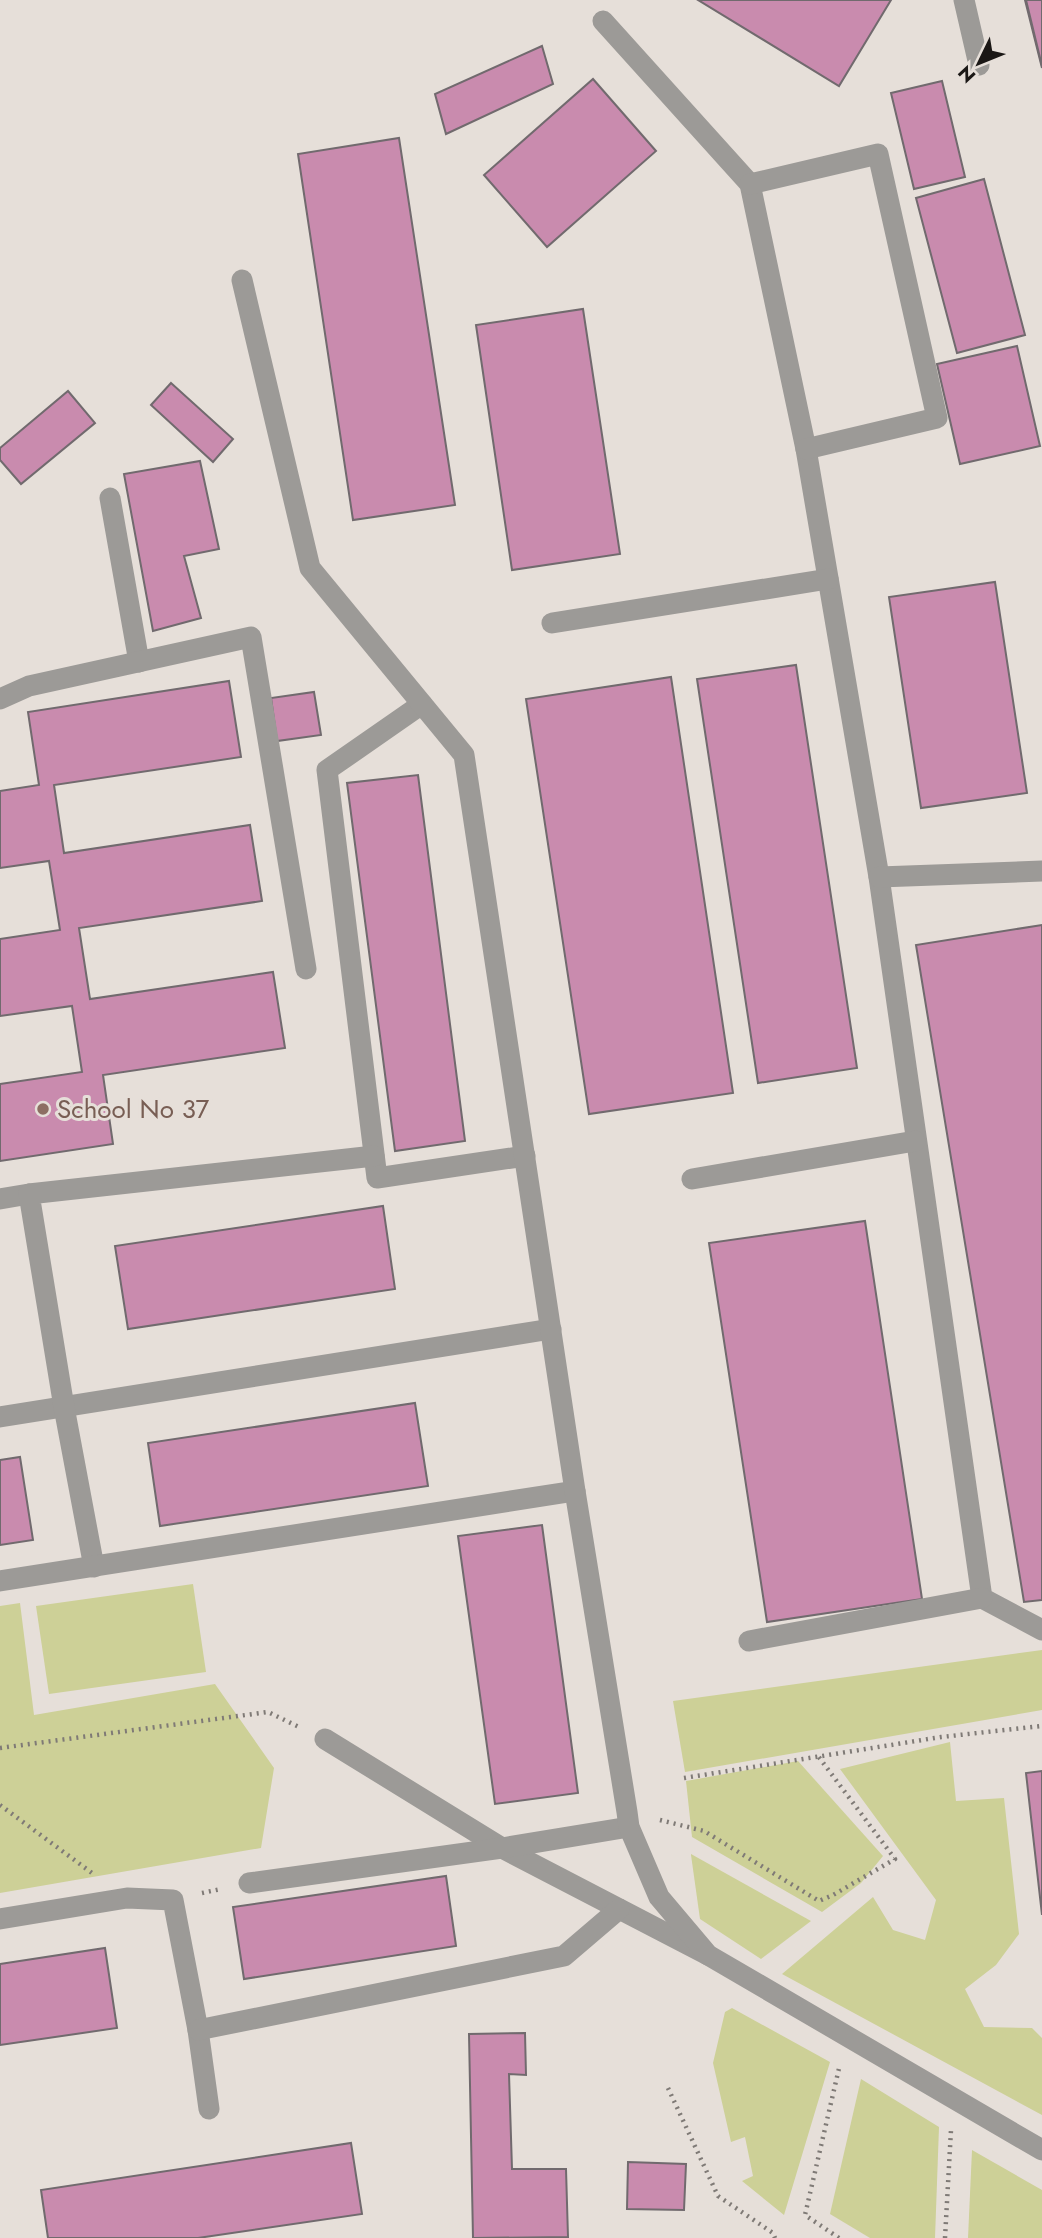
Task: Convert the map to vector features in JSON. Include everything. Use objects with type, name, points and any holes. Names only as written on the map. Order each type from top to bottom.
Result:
[{"type":"street","points":[[964,0],[979,65]]},
{"type":"street","points":[[603,21],[750,184],[806,449],[879,877],[982,1598]]},
{"type":"street","points":[[750,184],[878,154],[937,418],[806,449]]},
{"type":"street","points":[[242,280],[310,568],[464,755],[575,1491],[628,1820],[659,1897],[708,1955]]},
{"type":"street","points":[[110,498],[139,662]]},
{"type":"street","points":[[552,623],[828,579]]},
{"type":"street","points":[[0,699],[29,686],[251,637],[306,969]]},
{"type":"street","points":[[422,704],[327,770],[377,1178],[525,1156]]},
{"type":"street","points":[[879,877],[1042,871]]},
{"type":"street","points":[[692,1179],[915,1141]]},
{"type":"street","points":[[0,1199],[374,1156]]},
{"type":"street","points":[[29,1194],[94,1567]]},
{"type":"street","points":[[0,1417],[551,1329]]},
{"type":"street","points":[[0,1581],[575,1491]]},
{"type":"street","points":[[750,1641],[982,1598],[1039,1627]]},
{"type":"street","points":[[325,1739],[502,1848],[708,1955],[1042,2150]]},
{"type":"street","points":[[249,1883],[502,1848],[628,1820]]},
{"type":"street","points":[[0,1919],[127,1898],[173,1900],[198,2030],[209,2109]]},
{"type":"street","points":[[198,2030],[564,1956],[619,1909]]},
{"type":"path","points":[[0,1748],[268,1712],[325,1739]]},
{"type":"path","points":[[684,1778],[941,1737],[1042,1726]]},
{"type":"path","points":[[628,1820],[704,1831],[819,1901],[895,1859],[818,1756]]},
{"type":"path","points":[[0,1805],[127,1898]]},
{"type":"path","points":[[173,1900],[249,1883]]},
{"type":"path","points":[[839,2238],[805,2215],[847,2037]]},
{"type":"path","points":[[668,2088],[718,2196],[773,2233],[775,2238]]},
{"type":"path","points":[[945,2238],[953,2098]]},
{"type":"green space","points":[[193,1584],[206,1672],[49,1694],[36,1606]]},
{"type":"green space","points":[[20,1603],[34,1715],[215,1684],[274,1768],[261,1848],[0,1893],[0,1606]]},
{"type":"green space","points":[[1042,1650],[1042,1710],[685,1772],[673,1701]]},
{"type":"green space","points":[[950,1742],[956,1801],[1004,1798],[1019,1934],[996,1965],[965,1989],[984,2027],[1032,2028],[1042,2038],[1042,2115],[782,1974],[873,1897],[893,1930],[925,1940],[936,1900],[840,1769]]},
{"type":"green space","points":[[798,1761],[883,1856],[861,1883],[822,1912],[692,1837],[686,1781]]},
{"type":"green space","points":[[691,1854],[811,1921],[761,1959],[700,1919]]},
{"type":"green space","points":[[732,2008],[830,2062],[784,2215],[742,2181],[753,2176],[745,2137],[731,2142],[713,2063],[725,2012]]},
{"type":"green space","points":[[861,2079],[939,2127],[935,2238],[870,2238],[830,2214]]},
{"type":"green space","points":[[972,2150],[1042,2190],[1042,2238],[968,2238]]},
{"type":"building","points":[[698,0],[891,0],[839,86]]},
{"type":"building","points":[[1025,0],[1042,0],[1042,68]]},
{"type":"building","points":[[1026,0],[1042,0],[1042,66]]},
{"type":"building","points":[[542,46],[553,84],[446,134],[435,94]]},
{"type":"building","points":[[593,79],[656,151],[547,247],[484,175]]},
{"type":"building","points":[[942,81],[965,177],[914,189],[891,93]]},
{"type":"building","points":[[399,138],[455,505],[353,520],[298,154]]},
{"type":"building","points":[[984,179],[1025,335],[957,353],[916,198]]},
{"type":"building","points":[[583,309],[620,554],[512,570],[476,325]]},
{"type":"building","points":[[1017,346],[1040,446],[960,464],[937,364]]},
{"type":"building","points":[[171,383],[233,439],[213,462],[151,405]]},
{"type":"building","points":[[68,391],[95,423],[21,484],[0,460],[0,448]]},
{"type":"building","points":[[200,461],[219,549],[184,556],[201,618],[153,631],[124,474]]},
{"type":"building","points":[[995,582],[1027,793],[921,808],[889,597]]},
{"type":"building","points":[[796,665],[857,1068],[758,1083],[697,679]]},
{"type":"building","points":[[671,677],[733,1093],[589,1114],[526,699]]},
{"type":"building","points":[[229,681],[241,757],[54,785],[64,853],[250,825],[262,901],[79,928],[90,999],[273,972],[285,1048],[103,1075],[113,1144],[0,1161],[0,1084],[82,1072],[72,1006],[0,1016],[0,939],[60,930],[49,861],[0,868],[0,791],[39,785],[28,712]]},
{"type":"building","points":[[314,692],[321,735],[277,741],[271,698]]},
{"type":"building","points":[[418,775],[465,1141],[395,1151],[347,783]]},
{"type":"building","points":[[1042,925],[1042,1600],[1024,1602],[916,945]]},
{"type":"building","points":[[383,1206],[395,1289],[128,1329],[115,1246]]},
{"type":"building","points":[[865,1221],[922,1599],[767,1622],[709,1243]]},
{"type":"building","points":[[415,1403],[428,1486],[160,1526],[148,1443]]},
{"type":"building","points":[[20,1457],[33,1540],[0,1545],[0,1460]]},
{"type":"building","points":[[542,1525],[578,1793],[495,1804],[458,1536]]},
{"type":"building","points":[[1042,1771],[1042,1915],[1026,1773]]},
{"type":"building","points":[[446,1876],[456,1946],[244,1979],[233,1907]]},
{"type":"building","points":[[105,1948],[117,2028],[0,2045],[0,1964]]},
{"type":"building","points":[[525,2033],[526,2075],[509,2074],[512,2169],[566,2169],[568,2237],[473,2238],[469,2034]]},
{"type":"building","points":[[351,2143],[362,2214],[198,2238],[48,2238],[41,2190]]},
{"type":"building","points":[[628,2162],[686,2164],[684,2210],[627,2209]]},
{"type":"place","name":"School No 37","points":[[43,1109]]}]
